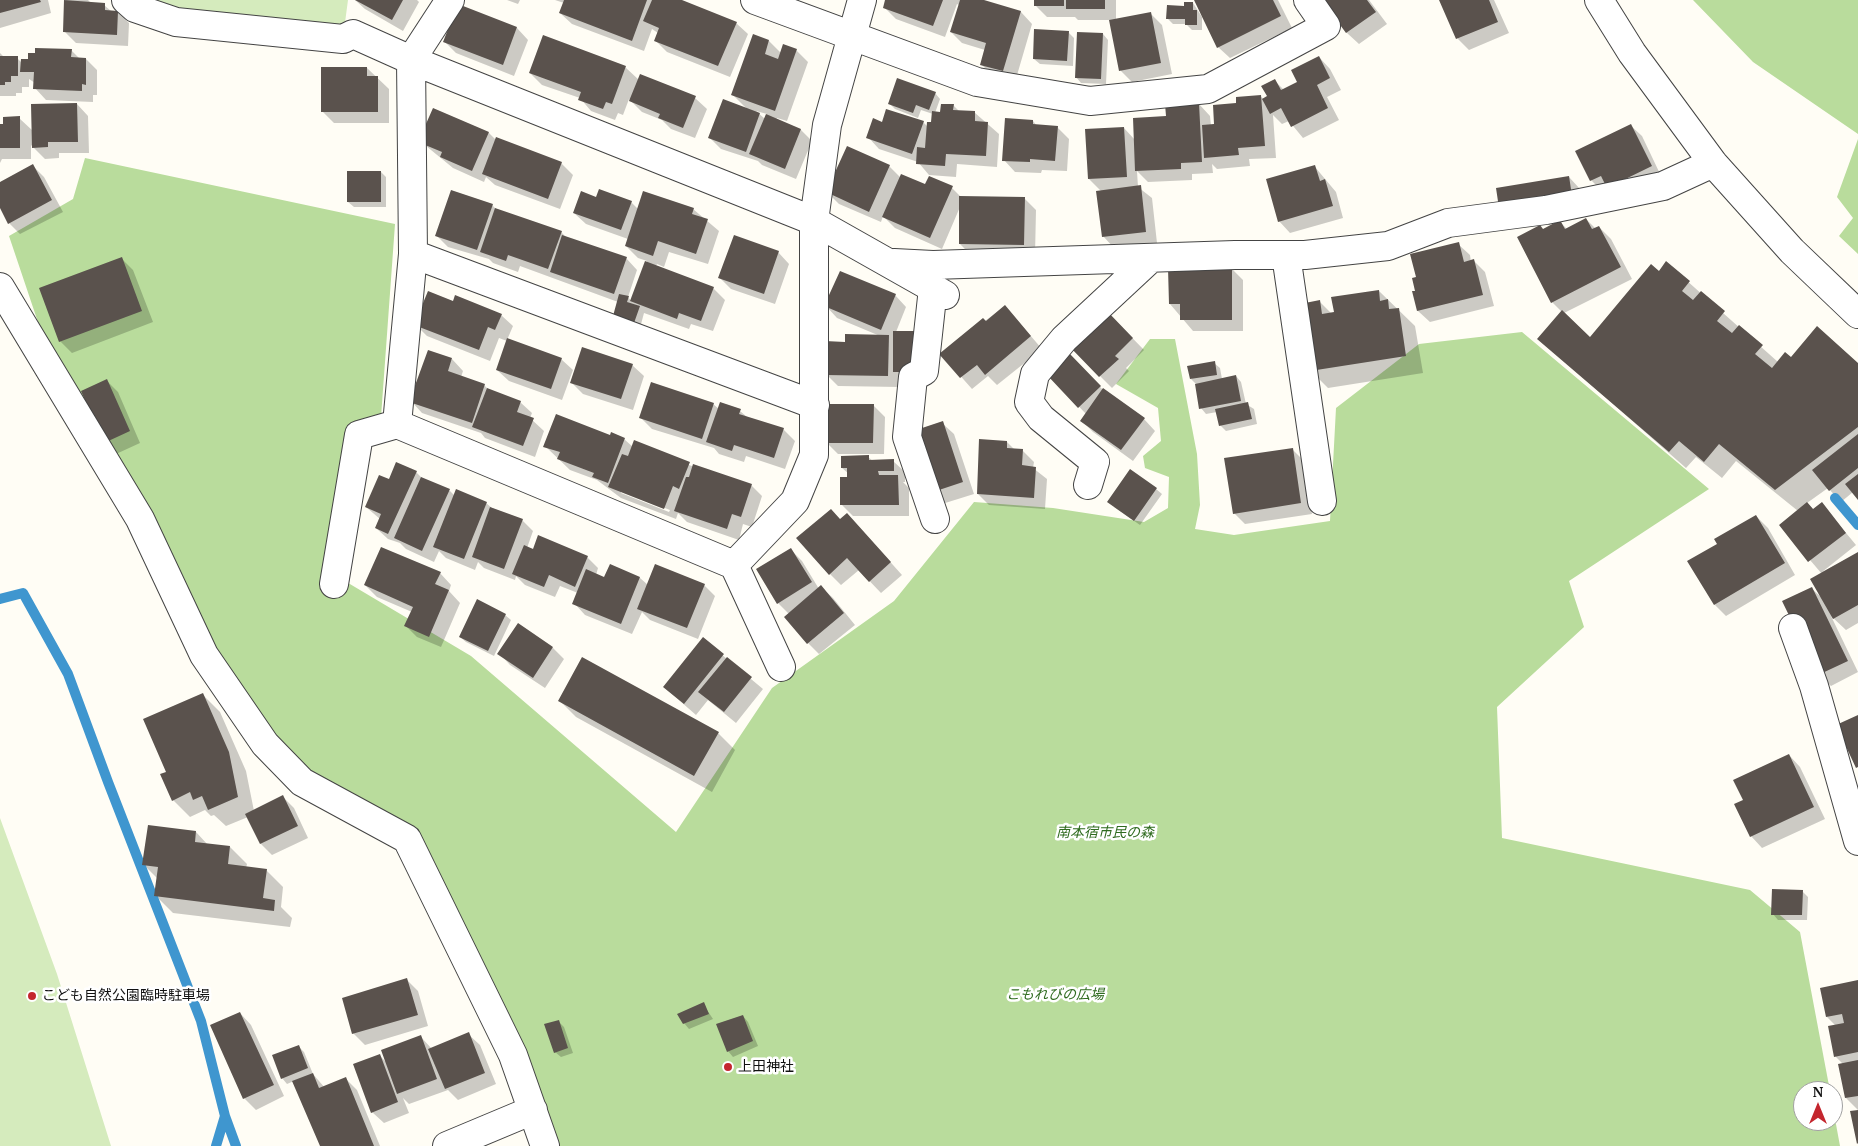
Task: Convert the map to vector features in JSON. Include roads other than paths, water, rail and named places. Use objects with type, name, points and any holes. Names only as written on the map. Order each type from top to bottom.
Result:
[{"type":"street","points":[[397,424],[413,254],[411,60],[450,0]]},
{"type":"street","points":[[755,0],[977,82],[1090,101],[1208,89],[1326,26],[1308,0]]},
{"type":"street","points":[[734,565],[796,501],[814,455],[814,221],[827,125],[850,36],[862,0]]},
{"type":"street","points":[[1599,0],[1632,53],[1713,163],[1792,251],[1858,314]]},
{"type":"street","points":[[133,3],[176,22],[343,39],[353,34],[411,60],[814,221],[939,292],[924,371],[913,377],[907,437],[935,520]]},
{"type":"street","points":[[888,262],[933,265],[1286,255],[1388,246],[1448,223],[1546,210],[1664,186],[1713,163]]},
{"type":"street","points":[[413,254],[815,405]]},
{"type":"street","points":[[1286,255],[1322,501]]},
{"type":"street","points":[[1088,485],[1095,462],[1040,418],[1029,402],[1035,374],[1064,339],[1150,259]]},
{"type":"street","points":[[0,287],[140,520],[204,655],[266,744],[302,782],[408,839],[513,1055],[545,1146]]},
{"type":"street","points":[[334,584],[359,435],[397,424],[734,565],[781,666]]},
{"type":"street","points":[[1793,628],[1814,686],[1857,834]]},
{"type":"street","points":[[447,1146],[533,1110]]},
{"type":"waterway","points":[[1835,498],[1858,525]]},
{"type":"waterway","points":[[0,599],[23,593],[68,674],[201,1021],[225,1116],[236,1146]]},
{"type":"waterway","points":[[216,1146],[225,1116]]},
{"type":"place","name":"こども自然公園臨時駐車場","points":[[32,996]]},
{"type":"place","name":"上田神社","points":[[728,1067]]},
{"type":"park label","name":"南本宿市民の森","points":[[1105,833]]},
{"type":"park label","name":"こもれびの広場","points":[[1055,995]]}]
